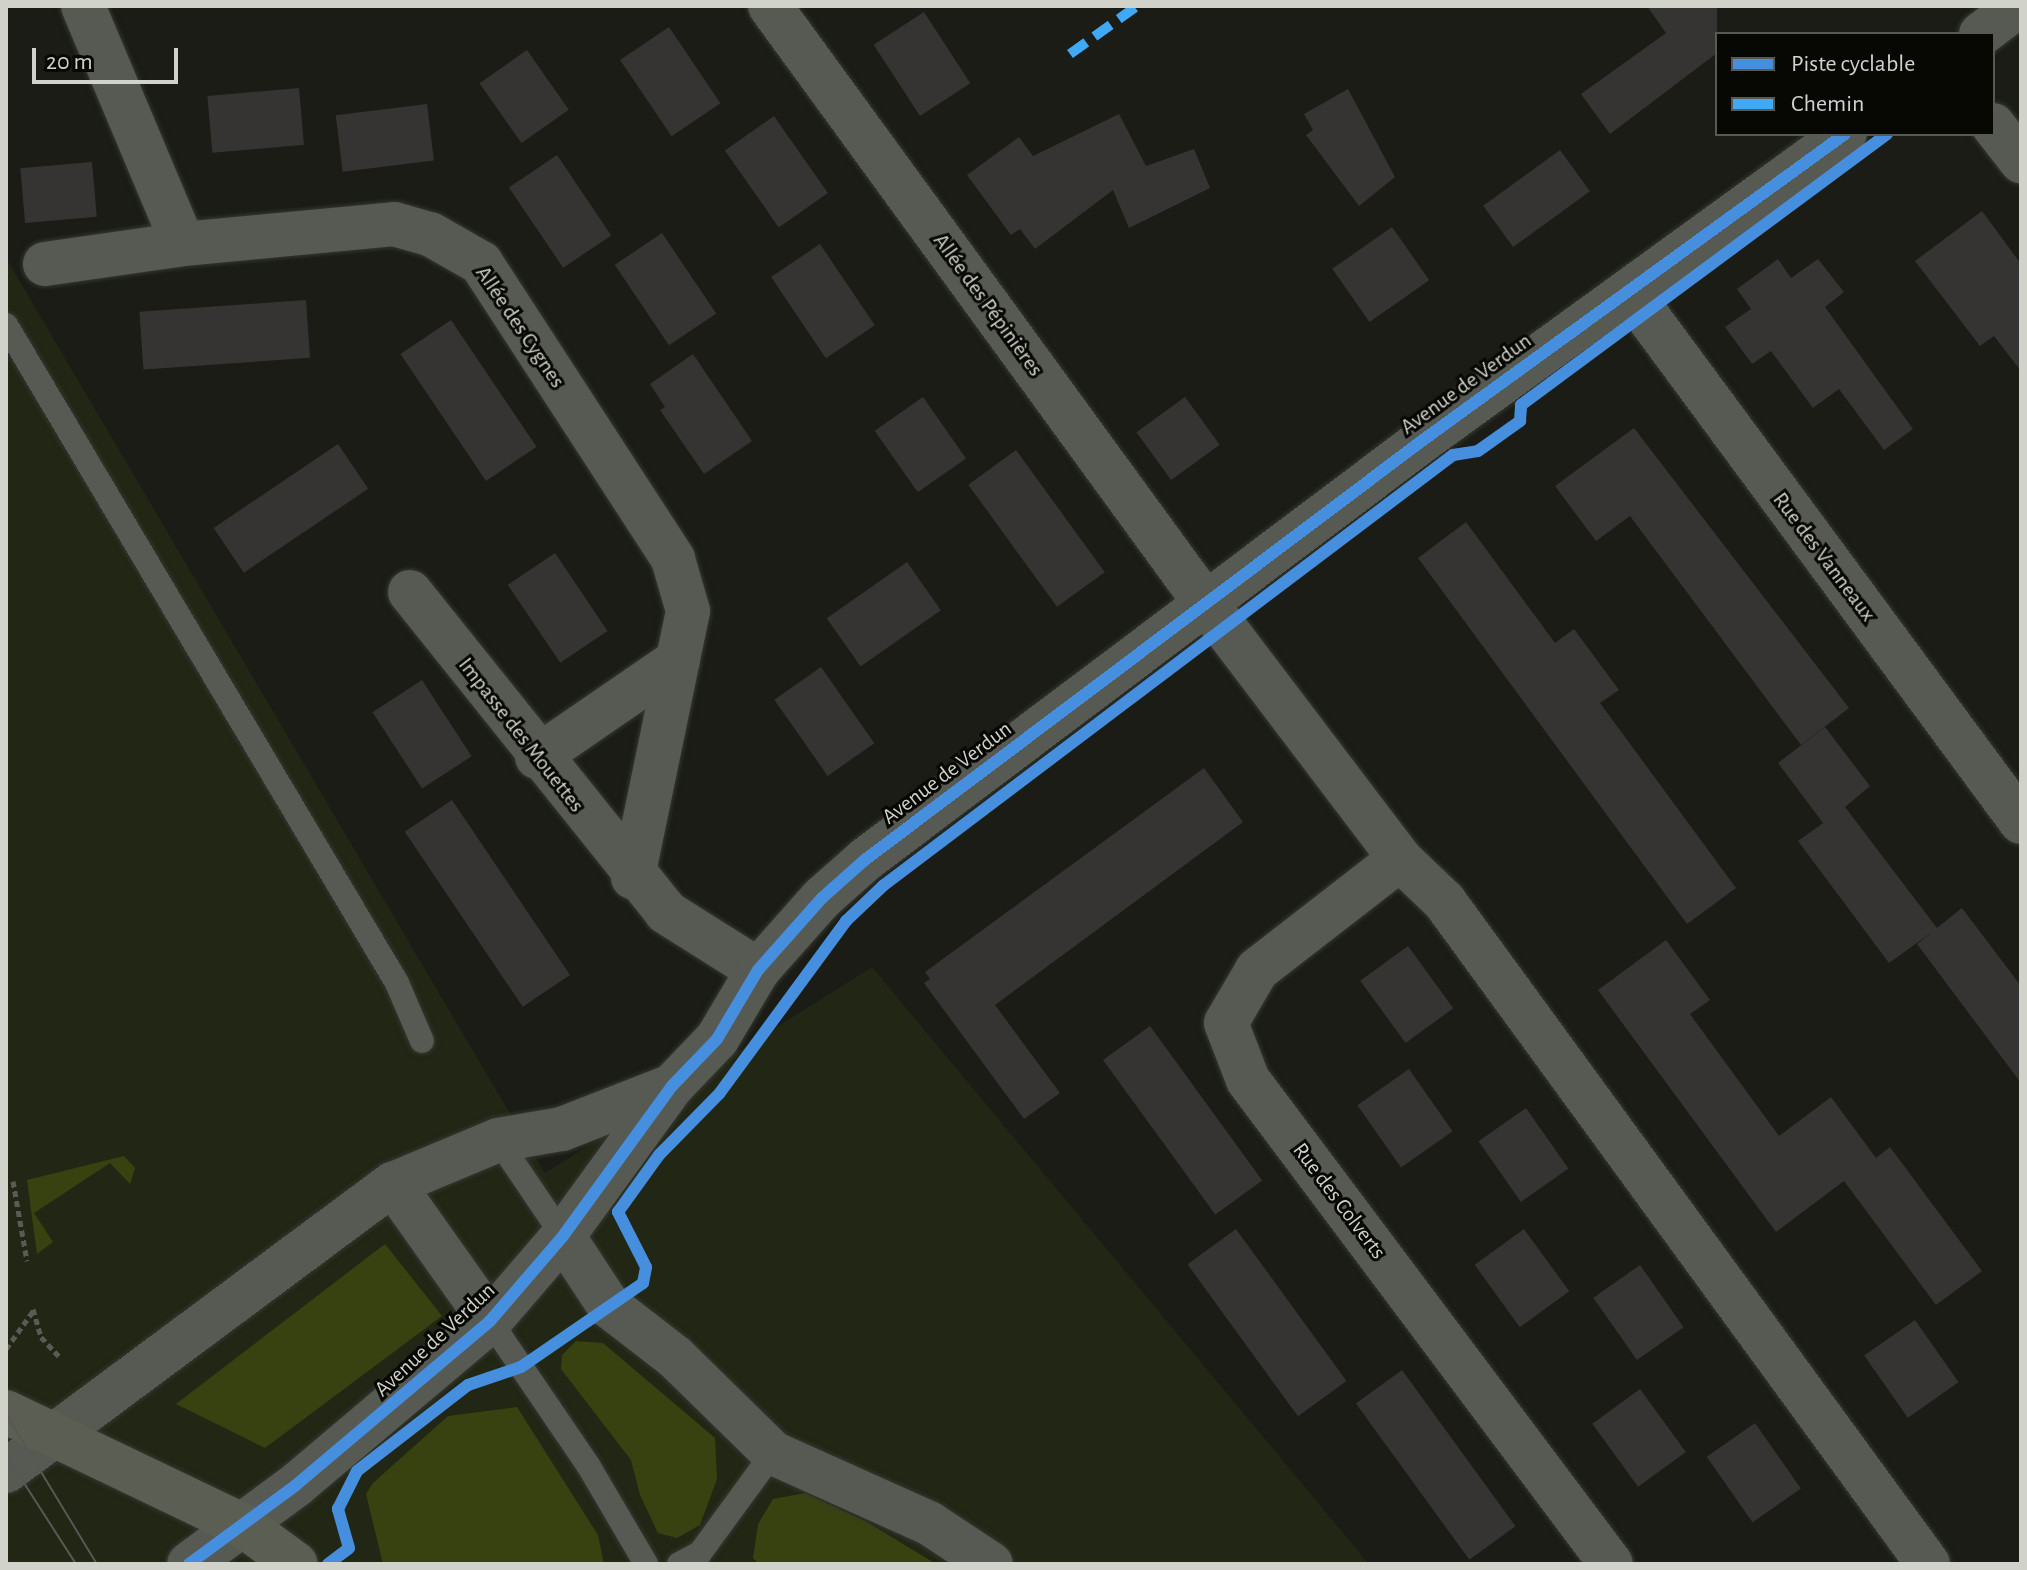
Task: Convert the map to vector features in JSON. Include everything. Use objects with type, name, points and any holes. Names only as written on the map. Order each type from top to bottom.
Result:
[{"type":"main road","points":[[6,1412],[50,1436],[244,1526],[296,1564]]},
{"type":"street","points":[[83,6],[183,244]]},
{"type":"street","name":"Allée des Pépinières","points":[[770,6],[1207,602]]},
{"type":"street","points":[[1984,32],[2018,6]]},
{"type":"street","points":[[1995,128],[2021,161]]},
{"type":"street","name":"Avenue de Verdun","points":[[189,1564],[244,1526],[490,1321],[563,1236],[672,1086],[717,1039],[758,970],[822,898],[866,859],[1207,602],[1842,136]]},
{"type":"street","name":"Allée des Cygnes","points":[[45,264],[183,244],[394,224],[430,234],[481,263],[673,559],[688,611],[633,877]]},
{"type":"street","name":"Rue des Vanneaux","points":[[1629,291],[2021,822]]},
{"type":"street","name":"Impasse des Mouettes","points":[[410,592],[633,877]]},
{"type":"street","points":[[1207,602],[1400,859],[1444,901],[1928,1564]]},
{"type":"street","points":[[537,757],[678,660]]},
{"type":"street","name":"Rue des Colverts","points":[[1400,859],[1257,970],[1226,1023],[1248,1080],[1611,1564]]},
{"type":"street","points":[[633,877],[666,912],[758,970]]},
{"type":"street","name":"Avenue de Verdun","points":[[6,1471],[393,1184],[498,1140],[562,1129],[672,1086]]},
{"type":"street","points":[[393,1184],[490,1321]]},
{"type":"street","points":[[563,1236],[609,1306],[675,1357],[773,1453],[929,1523],[991,1564]]},
{"type":"lane","points":[[6,325],[397,983],[422,1041]]},
{"type":"lane","points":[[498,1140],[563,1236]]},
{"type":"lane","points":[[490,1321],[588,1465],[646,1564]]},
{"type":"lane","points":[[679,1564],[700,1553],[773,1453]]},
{"type":"path","points":[[13,1181],[27,1261]]},
{"type":"path","points":[[6,1349],[33,1309],[41,1337],[59,1356]]},
{"type":"shaded area","points":[[6,258],[545,1173],[872,967],[1369,1564],[6,1564]]},
{"type":"green space","points":[[124,1156],[135,1168],[130,1184],[110,1163],[34,1213],[53,1242],[37,1254],[27,1180]]},
{"type":"green space","points":[[385,1244],[442,1316],[265,1448],[176,1404]]},
{"type":"green space","points":[[576,1341],[603,1343],[715,1438],[717,1479],[700,1525],[677,1538],[658,1533],[640,1495],[631,1460],[561,1369],[562,1355]]},
{"type":"green space","points":[[517,1407],[598,1535],[604,1564],[383,1564],[366,1494],[373,1483],[448,1416]]},
{"type":"green space","points":[[805,1493],[867,1522],[936,1564],[759,1564],[753,1558],[758,1524],[773,1499]]},
{"type":"building","points":[[1647,6],[1717,6],[1715,55],[1610,134],[1581,94],[1666,33]]},
{"type":"building","points":[[924,12],[970,83],[920,116],[874,45]]},
{"type":"building","points":[[669,27],[720,103],[672,136],[620,60]]},
{"type":"building","points":[[527,50],[569,110],[521,143],[479,83]]},
{"type":"building","points":[[299,88],[304,145],[212,153],[207,96]]},
{"type":"building","points":[[1348,89],[1395,177],[1359,206],[1306,135],[1313,130],[1304,114]]},
{"type":"building","points":[[427,104],[434,161],[343,172],[336,115]]},
{"type":"building","points":[[1119,114],[1146,166],[1194,149],[1210,188],[1129,228],[1113,190],[1035,249],[1020,229],[1011,235],[967,175],[1019,137],[1033,156]]},
{"type":"building","points":[[774,116],[828,193],[779,227],[725,150]]},
{"type":"building","points":[[1560,150],[1590,191],[1513,247],[1483,206]]},
{"type":"building","points":[[557,155],[611,235],[563,268],[509,187]]},
{"type":"building","points":[[92,162],[97,217],[25,223],[20,168]]},
{"type":"building","points":[[1982,211],[2021,264],[2021,371],[1994,336],[1980,346],[1915,261]]},
{"type":"building","points":[[1392,227],[1429,280],[1369,322],[1332,269]]},
{"type":"building","points":[[662,233],[716,313],[669,345],[615,265]]},
{"type":"building","points":[[820,244],[875,325],[826,358],[771,277]]},
{"type":"building","points":[[1778,259],[1791,278],[1818,259],[1844,292],[1825,307],[1913,429],[1884,450],[1839,389],[1813,408],[1771,351],[1752,364],[1725,327],[1751,309],[1737,289]]},
{"type":"building","points":[[306,300],[310,358],[143,370],[139,312]]},
{"type":"building","points":[[451,320],[537,447],[486,481],[400,354]]},
{"type":"building","points":[[693,354],[752,441],[704,474],[660,410],[665,407],[650,384]]},
{"type":"building","points":[[923,397],[966,458],[918,492],[875,431]]},
{"type":"building","points":[[1185,397],[1220,445],[1171,480],[1136,432]]},
{"type":"building","points":[[1634,428],[1849,708],[1801,745],[1630,516],[1596,541],[1555,486]]},
{"type":"building","points":[[338,444],[368,489],[244,573],[214,528]]},
{"type":"building","points":[[1016,450],[1105,572],[1057,607],[968,485]]},
{"type":"building","points":[[1466,522],[1555,643],[1574,629],[1619,690],[1600,703],[1736,888],[1687,924],[1418,558]]},
{"type":"building","points":[[555,553],[608,631],[560,663],[508,585]]},
{"type":"building","points":[[907,562],[941,610],[861,667],[827,618]]},
{"type":"building","points":[[821,667],[874,743],[828,776],[774,700]]},
{"type":"building","points":[[422,680],[472,756],[422,788],[373,712]]},
{"type":"building","points":[[1825,727],[1870,786],[1845,807],[1937,928],[1962,908],[2021,986],[2021,1083],[1917,944],[1935,930],[1889,963],[1798,841],[1823,823],[1778,763]]},
{"type":"building","points":[[1204,768],[1243,822],[995,1005],[1060,1093],[1024,1119],[924,983],[930,979],[925,972]]},
{"type":"building","points":[[452,800],[570,975],[523,1007],[405,832]]},
{"type":"building","points":[[1666,940],[1710,1000],[1690,1014],[1779,1136],[1831,1097],[1876,1158],[1890,1147],[1982,1271],[1936,1305],[1844,1181],[1776,1232],[1598,990]]},
{"type":"building","points":[[1408,946],[1453,1008],[1406,1043],[1360,981]]},
{"type":"building","points":[[1150,1026],[1262,1181],[1215,1215],[1103,1060]]},
{"type":"building","points":[[1409,1069],[1453,1131],[1401,1167],[1357,1105]]},
{"type":"building","points":[[1526,1108],[1568,1169],[1521,1202],[1478,1141]]},
{"type":"building","points":[[1236,1229],[1347,1381],[1298,1416],[1187,1264]]},
{"type":"building","points":[[1524,1229],[1569,1291],[1520,1327],[1475,1265]]},
{"type":"building","points":[[1640,1265],[1684,1327],[1637,1360],[1593,1298]]},
{"type":"building","points":[[1915,1320],[1959,1382],[1908,1418],[1864,1356]]},
{"type":"building","points":[[1402,1370],[1515,1526],[1469,1560],[1356,1404]]},
{"type":"building","points":[[1640,1389],[1686,1452],[1638,1487],[1592,1424]]},
{"type":"building","points":[[1755,1423],[1801,1489],[1753,1522],[1707,1457]]},
{"type":"tram line","points":[[6,1414],[97,1564]]},
{"type":"tram line","points":[[6,1455],[76,1564]]},
{"type":"marked path","points":[[1070,54],[1137,6]]},
{"type":"cycle path","points":[[189,1564],[296,1485],[490,1321],[563,1236],[672,1086],[717,1039],[758,970],[822,898],[866,859],[1423,440],[1842,136]]},
{"type":"cycle path","points":[[328,1564],[349,1548],[338,1509],[357,1471],[468,1385],[521,1367],[643,1283],[646,1267],[618,1212],[659,1155],[719,1094],[846,921],[884,885],[1453,455],[1478,451],[1520,421],[1521,405],[1884,136]]}]
